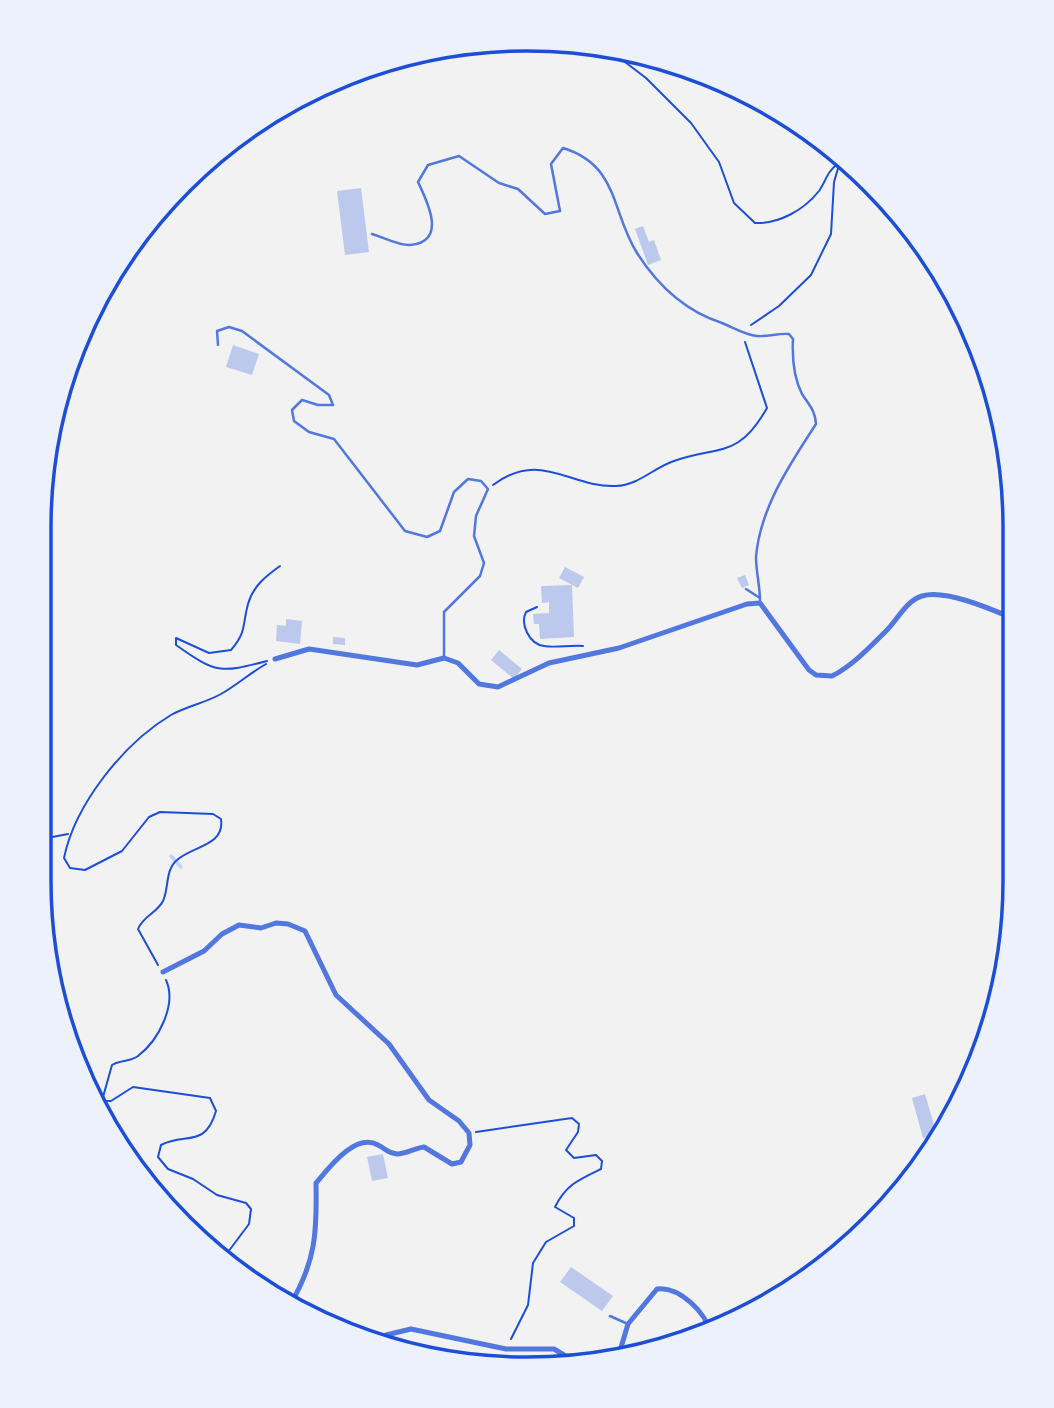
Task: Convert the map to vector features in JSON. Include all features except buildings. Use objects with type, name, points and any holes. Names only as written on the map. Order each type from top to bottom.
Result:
[{"type":"street","points":[[275,659],[309,649],[417,664],[444,657],[453,659],[479,684],[489,687],[513,682],[549,663],[619,648],[760,601],[809,670],[816,675],[832,676],[889,628],[908,605],[922,596],[937,595],[983,606],[1003,614]]},
{"type":"street","points":[[163,972],[204,951],[239,925],[261,928],[276,923],[288,924],[305,931],[336,995],[389,1044],[429,1100],[458,1121],[469,1133],[470,1145],[467,1153],[461,1162],[452,1164],[424,1147],[400,1154],[385,1152],[378,1144],[365,1142],[339,1155],[316,1183],[317,1238],[295,1297]]},
{"type":"street","points":[[621,1348],[628,1324],[652,1292],[663,1288],[703,1313],[706,1322]]},
{"type":"street","points":[[386,1335],[411,1329],[506,1349],[554,1349],[565,1355]]},
{"type":"lane","points":[[372,234],[409,246],[424,240],[432,230],[433,213],[418,182],[429,165],[460,156],[499,183],[518,188],[545,214],[560,211],[551,164],[563,148],[580,153],[602,174],[614,193],[636,252],[666,291],[696,314],[755,336],[789,334],[793,339],[792,366],[801,392],[815,411],[816,424],[787,470],[765,515],[756,559],[760,601]]},
{"type":"lane","points":[[218,345],[217,331],[229,327],[242,331],[329,395],[333,405],[318,405],[302,400],[292,410],[294,421],[309,432],[334,439],[405,531],[427,537],[440,531],[454,492],[468,480],[481,481],[488,489],[477,516],[474,536],[484,563],[480,576],[444,612],[444,657]]},
{"type":"lane","points":[[746,589],[760,601]]},
{"type":"lane","points":[[610,1316],[628,1324]]},
{"type":"path","points":[[623,61],[646,78],[691,123],[719,162],[734,203],[755,223],[767,223],[801,209],[820,190],[830,169],[837,165]]},
{"type":"path","points":[[488,489],[502,478],[525,469],[550,471],[613,487],[633,484],[673,461],[716,453],[739,442],[756,427],[767,408],[747,355],[745,331],[779,306],[811,275],[831,234],[834,182],[838,167]]},
{"type":"path","points":[[275,659],[226,671],[206,666],[176,645],[177,639],[209,653],[231,650],[246,626],[248,604],[259,581],[280,566]]},
{"type":"path","points":[[537,607],[526,611],[523,619],[524,627],[533,639],[544,646],[594,646]]},
{"type":"path","points":[[103,1098],[112,1065],[139,1055],[149,1045],[166,1014],[172,992],[138,929],[142,920],[163,901],[171,865],[179,857],[219,836],[221,819],[213,814],[160,812],[149,817],[122,852],[85,870],[71,868],[64,858],[69,834],[113,766],[135,740],[174,714],[223,693],[275,659]]},
{"type":"path","points":[[51,837],[69,834]]},
{"type":"path","points":[[105,1101],[111,1101],[133,1087],[204,1095],[215,1103],[213,1120],[203,1135],[192,1140],[167,1142],[161,1145],[158,1157],[168,1169],[193,1179],[217,1195],[246,1203],[251,1209],[249,1224],[228,1251]]},
{"type":"path","points":[[469,1133],[572,1118],[579,1124],[578,1132],[566,1150],[574,1158],[596,1155],[602,1161],[601,1170],[575,1180],[564,1190],[555,1208],[574,1218],[574,1226],[545,1242],[533,1263],[528,1305],[506,1349]]},
{"type":"waterway","points":[[171,856],[181,867]]}]
